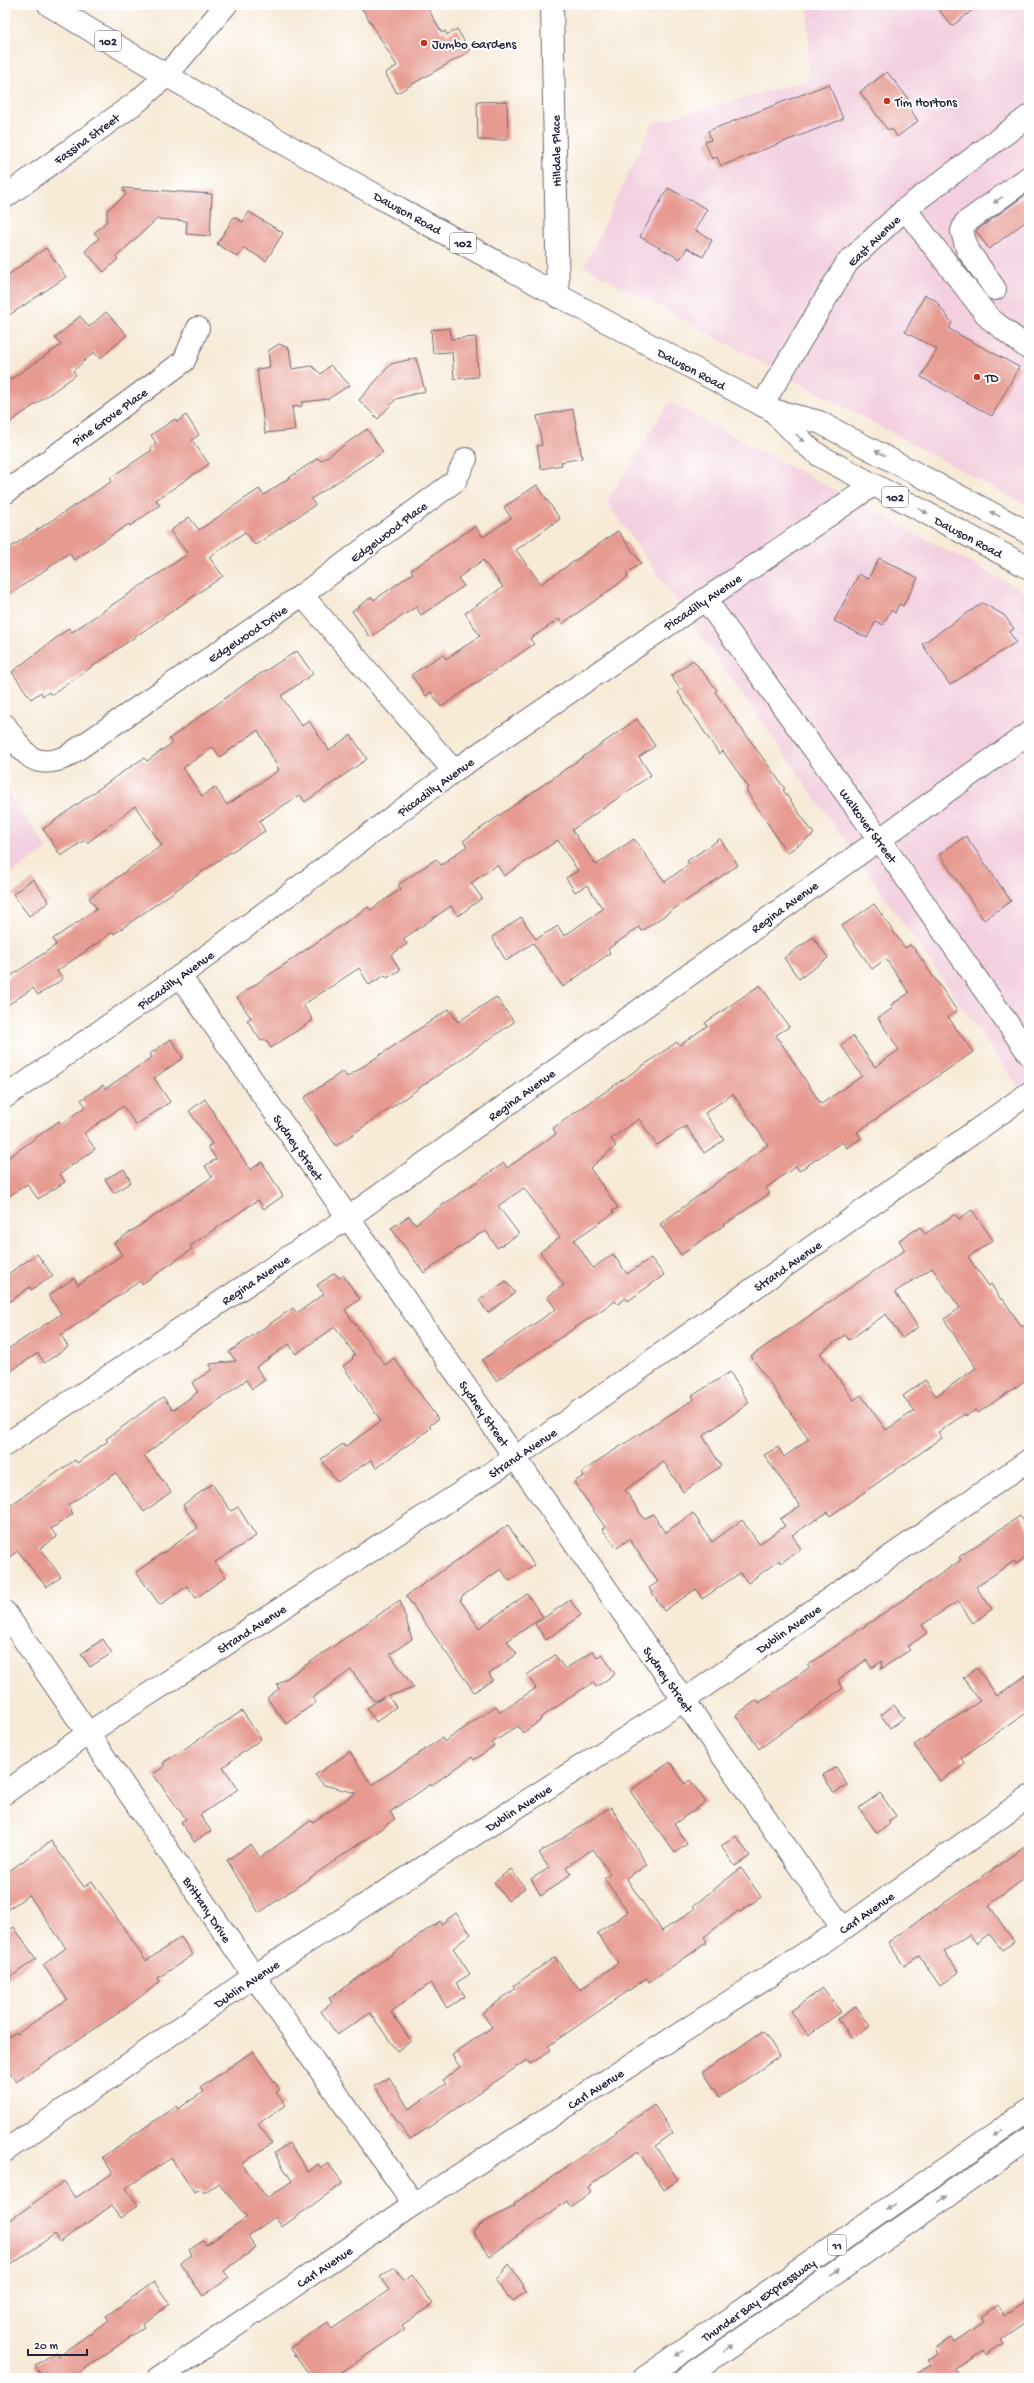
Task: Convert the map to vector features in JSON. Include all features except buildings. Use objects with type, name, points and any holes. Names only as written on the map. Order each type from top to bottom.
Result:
[{"type":"main road","name":"Dawson Road","points":[[50,5],[166,76],[558,296],[767,408],[819,422],[1029,533]]},
{"type":"main road","name":"Fassina Street","points":[[5,197],[138,101],[166,76],[226,5]]},
{"type":"main road","name":"Hilldale Place","points":[[552,5],[558,296]]},
{"type":"main road","name":"East Avenue","points":[[767,408],[847,263],[905,209],[1029,116]]},
{"type":"main road","points":[[995,289],[967,249],[962,231],[965,224],[1029,177]]},
{"type":"main road","points":[[905,209],[989,318],[1029,349]]},
{"type":"main road","name":"Pine Grove Place","points":[[5,493],[184,361],[198,328]]},
{"type":"main road","name":"Dawson Road","points":[[767,408],[820,456],[1029,568]]},
{"type":"main road","name":"Edgewood Place","points":[[302,595],[454,481],[466,459]]},
{"type":"main road","name":"Piccadilly Avenue","points":[[5,1097],[180,976],[454,771],[873,485]]},
{"type":"main road","points":[[302,595],[454,771]]},
{"type":"main road","name":"Edgewood Drive","points":[[5,726],[25,754],[35,760],[45,763],[66,757],[302,595]]},
{"type":"main road","name":"Walkover Street","points":[[705,599],[879,839],[1029,1054]]},
{"type":"main road","name":"Regina Avenue","points":[[5,1445],[349,1217],[1029,733]]},
{"type":"main road","name":"Sydney Street","points":[[180,976],[843,1929]]},
{"type":"main road","name":"Strand Avenue","points":[[5,1793],[87,1734],[516,1457],[1029,1094]]},
{"type":"main road","name":"Dublin Avenue","points":[[5,2151],[254,1976],[683,1701],[1029,1460]]},
{"type":"main road","name":"Brittany Drive","points":[[5,1612],[87,1734],[254,1976],[414,2204]]},
{"type":"main road","name":"Carl Avenue","points":[[159,2378],[414,2204],[843,1929],[1029,1797]]},
{"type":"main road","name":"Thunder Bay Expressway","points":[[644,2378],[1029,2110]]},
{"type":"main road","name":"Thunder Bay Expressway","points":[[685,2378],[1029,2139]]},
{"type":"shaded area","points":[[808,5],[1029,5],[1029,507],[584,266],[653,123],[808,80]]},
{"type":"shaded area","points":[[669,402],[1029,594],[1029,1102],[607,502]]},
{"type":"shaded area","points":[[5,788],[47,849],[5,878]]},
{"type":"place","name":"Jumbo Gardens","points":[[424,43]]},
{"type":"place","name":"Tim Hortons","points":[[887,101]]},
{"type":"place","name":"TD","points":[[977,377]]}]
